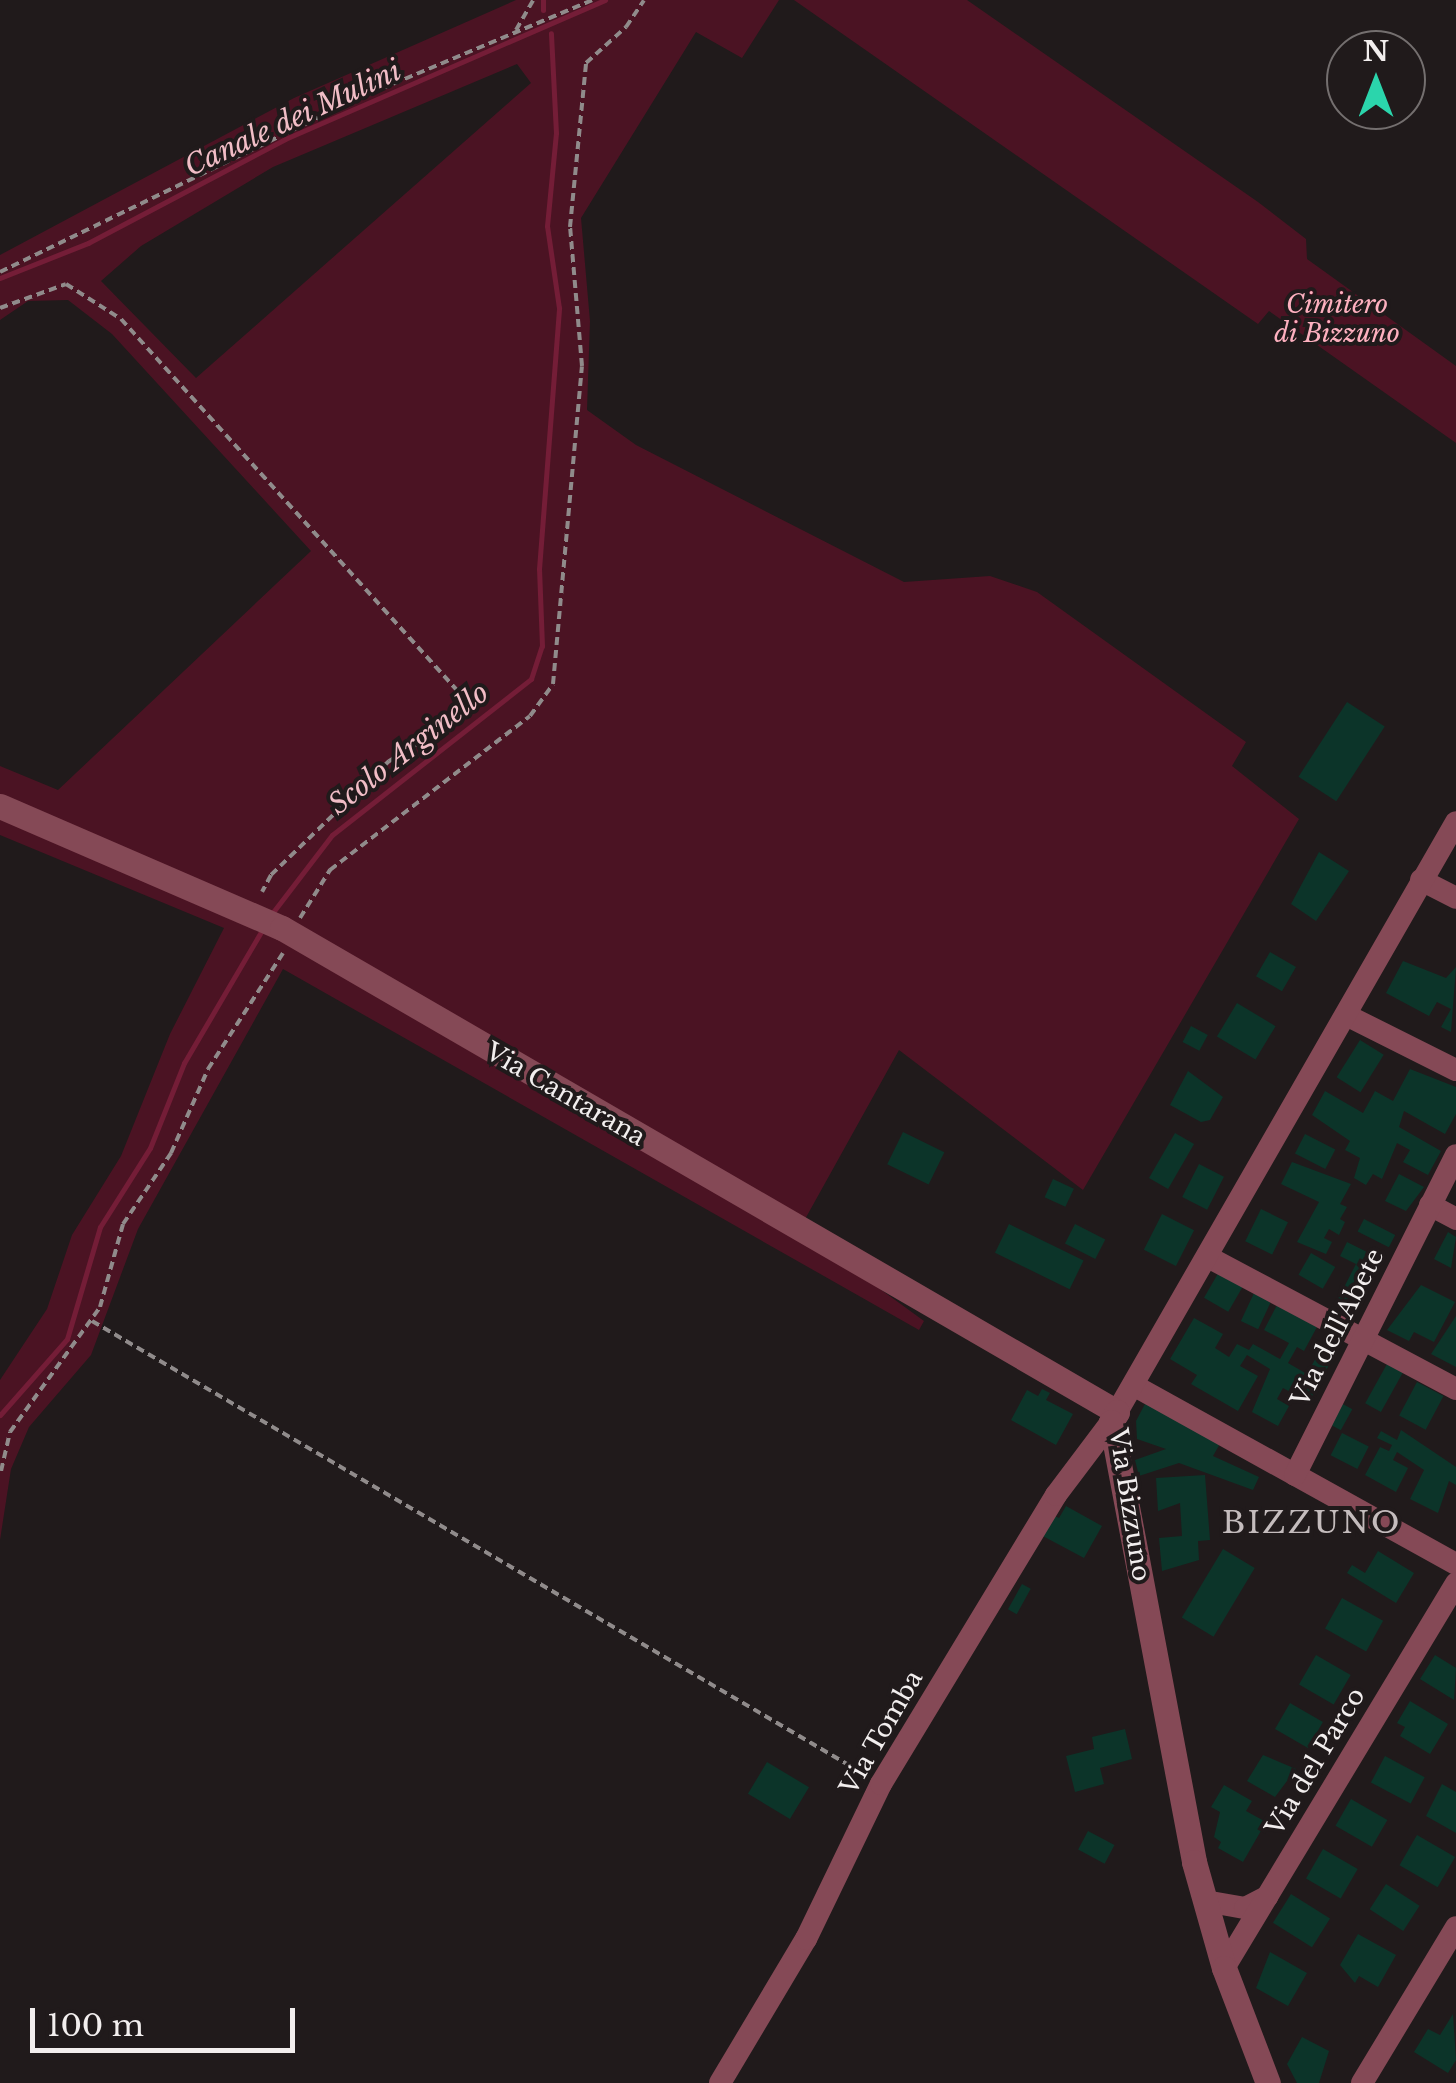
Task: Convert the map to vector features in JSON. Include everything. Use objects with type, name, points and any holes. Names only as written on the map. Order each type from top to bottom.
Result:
[{"type":"street","name":"Via Cantarana","points":[[0,806],[272,917],[1114,1417]]},
{"type":"street","name":"Via Bizzuno","points":[[1268,2083],[1224,1968],[1205,1902],[1114,1417],[1456,822]]},
{"type":"street","points":[[1421,880],[1456,898]]},
{"type":"street","points":[[1346,1015],[1456,1070]]},
{"type":"street","name":"Via dell'Abete","points":[[1295,1475],[1456,1155]]},
{"type":"street","points":[[1430,1205],[1456,1219]]},
{"type":"street","points":[[1208,1256],[1456,1389]]},
{"type":"street","points":[[1133,1385],[1456,1564]]},
{"type":"street","name":"Via Tomba","points":[[720,2083],[806,1940],[881,1784],[1056,1496],[1114,1417]]},
{"type":"street","name":"Via del Parco","points":[[1224,1968],[1456,1583]]},
{"type":"street","points":[[1205,1902],[1245,1908],[1267,1897]]},
{"type":"street","points":[[1362,2083],[1456,1927]]},
{"type":"path","points":[[516,30],[533,0]]},
{"type":"path","points":[[0,272],[516,30],[572,12],[592,0]]},
{"type":"path","points":[[272,917],[307,898],[330,870],[530,716],[553,684],[582,366],[570,226],[586,63],[626,27],[644,0]]},
{"type":"path","points":[[0,308],[66,284],[120,319],[464,698],[462,716],[388,761],[271,874],[272,917],[171,1153],[123,1224],[92,1322],[10,1432],[1,1471]]},
{"type":"path","points":[[92,1322],[881,1784]]},
{"type":"green space","points":[[516,0],[779,0],[742,58],[696,32],[581,218],[590,321],[587,410],[636,445],[904,582],[990,576],[1037,592],[1246,742],[1232,766],[1299,819],[1083,1190],[899,1050],[799,1230],[924,1321],[919,1330],[283,969],[138,1229],[91,1355],[29,1427],[11,1469],[0,1540],[0,1380],[47,1309],[72,1235],[121,1156],[170,1034],[224,928],[0,835],[0,766],[58,790],[311,551],[112,334],[68,300],[28,301],[0,320],[0,255],[294,98]],"holes":[[[517,64],[531,83],[196,378],[101,281],[141,246],[273,167]]]},
{"type":"green space","name":"Cimitero di Bizzuno","points":[[794,0],[967,0],[1258,202],[1306,239],[1307,259],[1456,366],[1456,443],[1269,311],[1258,324]]},
{"type":"building","points":[[1347,702],[1385,727],[1336,801],[1299,777]]},
{"type":"building","points":[[1319,852],[1349,871],[1316,921],[1291,904]]},
{"type":"building","points":[[1270,952],[1296,967],[1282,991],[1256,976]]},
{"type":"building","points":[[1403,961],[1446,978],[1456,967],[1451,1032],[1441,1027],[1451,1009],[1437,1002],[1429,1016],[1386,993]]},
{"type":"building","points":[[1237,1003],[1276,1026],[1255,1060],[1217,1036]]},
{"type":"building","points":[[1191,1026],[1208,1035],[1199,1051],[1183,1042]]},
{"type":"building","points":[[1360,1040],[1384,1055],[1360,1092],[1337,1077]]},
{"type":"building","points":[[1410,1069],[1456,1087],[1456,1114],[1445,1134],[1404,1111],[1399,1127],[1441,1151],[1428,1175],[1403,1162],[1410,1150],[1397,1143],[1382,1179],[1373,1174],[1366,1185],[1354,1178],[1360,1158],[1345,1150],[1350,1141],[1312,1115],[1325,1091],[1363,1113],[1375,1091],[1393,1101]]},
{"type":"building","points":[[1188,1071],[1223,1097],[1210,1120],[1201,1122],[1170,1105]]},
{"type":"building","points":[[903,1132],[944,1152],[929,1185],[887,1164]]},
{"type":"building","points":[[1175,1133],[1194,1144],[1168,1189],[1149,1178]]},
{"type":"building","points":[[1305,1134],[1335,1149],[1325,1169],[1295,1154]]},
{"type":"building","points":[[1292,1162],[1351,1184],[1340,1204],[1347,1207],[1340,1219],[1345,1222],[1339,1235],[1329,1229],[1324,1238],[1332,1242],[1326,1254],[1297,1242],[1319,1202],[1281,1184]]},
{"type":"building","points":[[1199,1164],[1224,1177],[1207,1210],[1182,1197]]},
{"type":"building","points":[[1399,1174],[1424,1187],[1406,1211],[1385,1201]]},
{"type":"building","points":[[1053,1179],[1074,1189],[1065,1207],[1045,1197]]},
{"type":"building","points":[[1261,1209],[1288,1222],[1272,1255],[1245,1241]]},
{"type":"building","points":[[1162,1214],[1194,1230],[1176,1266],[1144,1250]]},
{"type":"building","points":[[1364,1219],[1395,1235],[1389,1247],[1358,1231]]},
{"type":"building","points":[[1009,1224],[1084,1260],[1070,1289],[995,1253]]},
{"type":"building","points":[[1075,1224],[1105,1239],[1095,1259],[1065,1244]]},
{"type":"building","points":[[1448,1232],[1456,1237],[1451,1268],[1434,1259]]},
{"type":"building","points":[[1347,1242],[1367,1252],[1362,1263],[1376,1270],[1356,1308],[1338,1299],[1356,1264],[1340,1256]]},
{"type":"building","points":[[1311,1253],[1335,1267],[1323,1289],[1298,1275]]},
{"type":"building","points":[[1220,1270],[1244,1284],[1228,1312],[1204,1298]]},
{"type":"building","points":[[1421,1285],[1455,1302],[1434,1342],[1414,1332],[1409,1341],[1387,1330]]},
{"type":"building","points":[[1254,1293],[1271,1301],[1258,1329],[1241,1321]]},
{"type":"building","points":[[1277,1305],[1317,1327],[1304,1351],[1297,1347],[1288,1363],[1307,1374],[1329,1334],[1342,1341],[1309,1402],[1283,1388],[1277,1399],[1289,1406],[1278,1426],[1252,1412],[1270,1369],[1247,1355],[1240,1366],[1258,1376],[1238,1411],[1191,1384],[1197,1375],[1170,1359],[1194,1318],[1223,1334],[1215,1348],[1229,1357],[1237,1344],[1249,1350],[1253,1344],[1280,1359],[1289,1343],[1264,1330]]},
{"type":"building","points":[[1456,1316],[1456,1367],[1431,1354]]},
{"type":"building","points":[[1387,1364],[1403,1373],[1381,1412],[1365,1403]]},
{"type":"building","points":[[1417,1382],[1443,1396],[1426,1430],[1399,1416]]},
{"type":"building","points":[[1042,1389],[1050,1393],[1046,1400],[1073,1414],[1056,1445],[1011,1420],[1027,1390],[1038,1396]]},
{"type":"building","points":[[1146,1402],[1221,1442],[1213,1456],[1259,1477],[1253,1490],[1179,1463],[1139,1476],[1135,1460],[1166,1449],[1137,1439],[1136,1421]]},
{"type":"building","points":[[1341,1403],[1352,1409],[1341,1430],[1329,1424]]},
{"type":"building","points":[[1401,1430],[1456,1467],[1456,1485],[1449,1481],[1438,1513],[1410,1499],[1424,1470],[1397,1452],[1393,1460],[1408,1468],[1396,1492],[1365,1475],[1380,1447],[1389,1451],[1392,1445],[1377,1438],[1381,1431],[1397,1440]]},
{"type":"building","points":[[1342,1433],[1369,1447],[1357,1469],[1331,1455]]},
{"type":"building","points":[[1205,1475],[1210,1540],[1198,1541],[1199,1560],[1162,1571],[1159,1538],[1182,1536],[1180,1503],[1158,1511],[1156,1478]]},
{"type":"building","points":[[1066,1506],[1102,1526],[1084,1558],[1039,1534],[1050,1514],[1059,1518]]},
{"type":"building","points":[[1223,1549],[1255,1568],[1214,1637],[1182,1618]]},
{"type":"building","points":[[1378,1551],[1414,1573],[1396,1603],[1347,1573],[1352,1565],[1365,1573]]},
{"type":"building","points":[[1022,1584],[1031,1589],[1017,1614],[1008,1609]]},
{"type":"building","points":[[1342,1598],[1383,1621],[1366,1651],[1325,1629]]},
{"type":"building","points":[[1316,1655],[1351,1675],[1334,1704],[1299,1684]]},
{"type":"building","points":[[1435,1655],[1456,1668],[1454,1700],[1420,1679]]},
{"type":"building","points":[[1410,1701],[1448,1724],[1430,1754],[1400,1736],[1405,1727],[1397,1723]]},
{"type":"building","points":[[1290,1703],[1323,1722],[1308,1748],[1275,1729]]},
{"type":"building","points":[[1125,1729],[1132,1759],[1100,1768],[1104,1784],[1075,1792],[1066,1756],[1094,1749],[1092,1737]]},
{"type":"building","points":[[1263,1755],[1296,1769],[1275,1797],[1247,1781]]},
{"type":"building","points":[[1385,1756],[1425,1777],[1411,1804],[1371,1782]]},
{"type":"building","points":[[767,1762],[809,1787],[790,1819],[748,1794]]},
{"type":"building","points":[[1442,1784],[1456,1792],[1456,1833],[1426,1816]]},
{"type":"building","points":[[1224,1785],[1252,1801],[1246,1811],[1266,1822],[1243,1862],[1218,1848],[1221,1842],[1214,1837],[1220,1812],[1211,1807]]},
{"type":"building","points":[[1351,1799],[1387,1820],[1372,1847],[1336,1826]]},
{"type":"building","points":[[1088,1831],[1114,1845],[1105,1864],[1078,1850]]},
{"type":"building","points":[[1417,1835],[1455,1857],[1438,1887],[1400,1865]]},
{"type":"building","points":[[1323,1849],[1358,1869],[1341,1898],[1306,1878]]},
{"type":"building","points":[[1386,1884],[1420,1906],[1403,1931],[1370,1909]]},
{"type":"building","points":[[1291,1894],[1330,1918],[1312,1947],[1273,1923]]},
{"type":"building","points":[[1358,1934],[1396,1955],[1378,1987],[1359,1976],[1355,1983],[1340,1965]]},
{"type":"building","points":[[1270,1952],[1307,1973],[1288,2006],[1256,1988]]},
{"type":"building","points":[[1453,2014],[1456,2060],[1448,2073],[1414,2052],[1428,2029],[1440,2035]]},
{"type":"building","points":[[1302,2037],[1329,2051],[1319,2083],[1297,2083],[1287,2064]]},
{"type":"waterway","name":"Scolo Arginello","points":[[543,0],[543,10]]},
{"type":"waterway","name":"Canale dei Mulini","points":[[0,278],[88,243],[285,139],[605,0]]},
{"type":"waterway","name":"Scolo Arginello","points":[[270,916],[332,835],[531,679],[542,646],[539,569],[559,308],[547,226],[556,133],[551,33]]},
{"type":"waterway","name":"Scolo Arginello","points":[[0,1415],[67,1339],[100,1227],[150,1148],[184,1063],[262,930]]},
{"type":"district","name":"BIZZUNO","points":[[1312,1523]]}]
